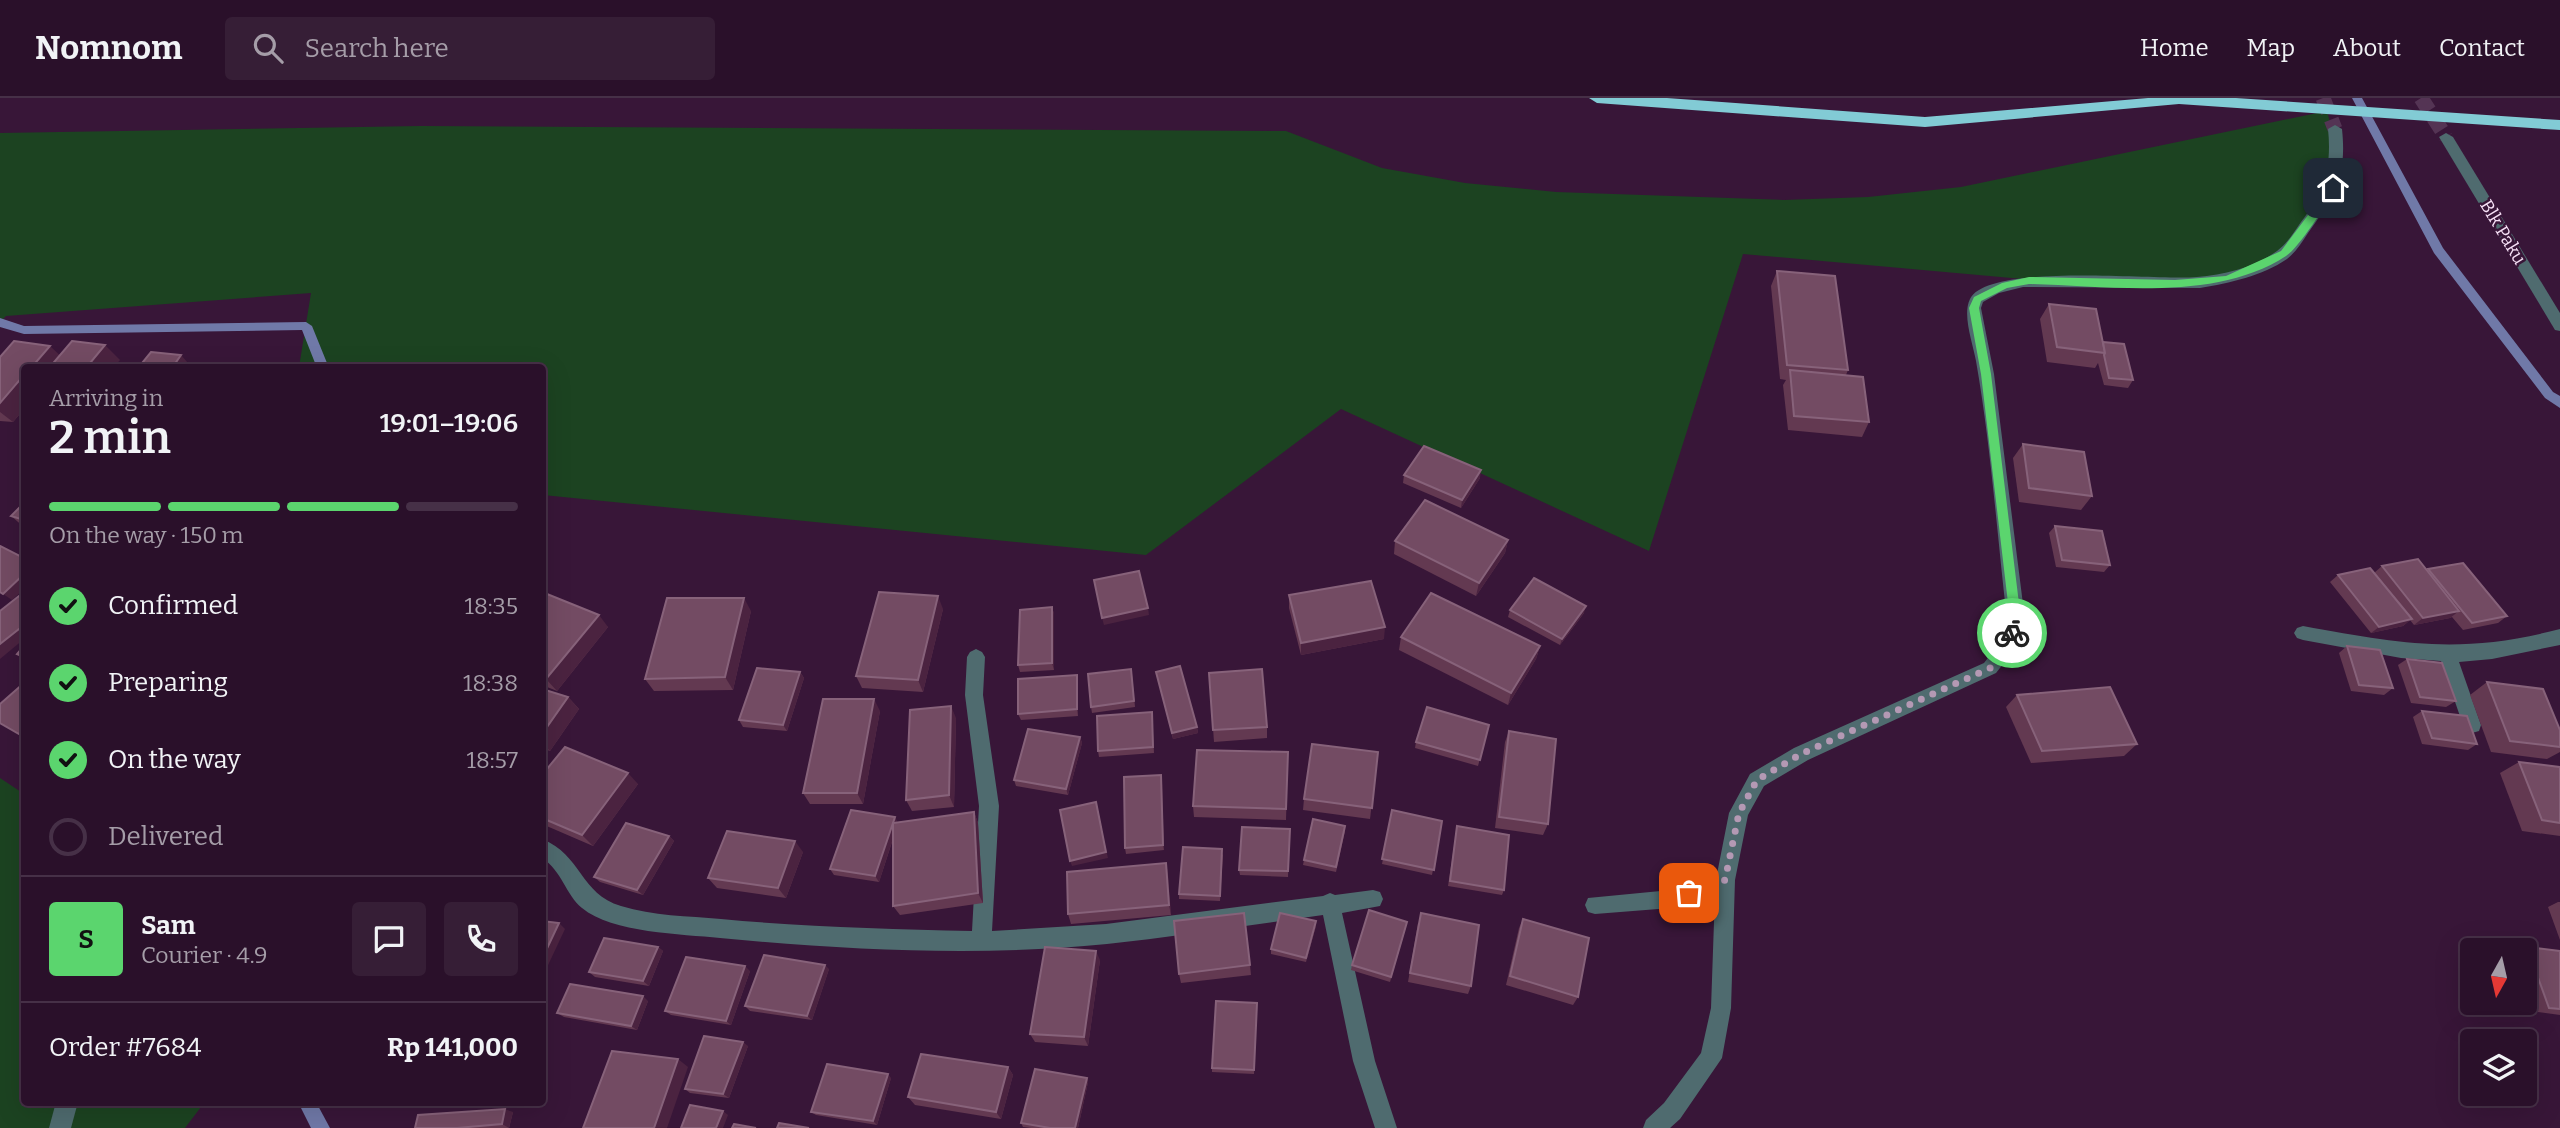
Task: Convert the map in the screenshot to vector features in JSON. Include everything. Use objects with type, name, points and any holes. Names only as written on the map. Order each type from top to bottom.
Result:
[{"type":"highway","points":[[1597,98],[1925,122],[2166,99],[2560,125]]},
{"type":"street","points":[[1654,1128],[1711,1058],[1721,1007],[1725,880],[1739,813],[1757,780],[1801,754],[1990,668],[2010,644],[2016,620],[1986,374],[1974,308],[1977,299],[2005,285],[2029,281],[2175,284],[2227,279],[2260,267],[2284,253],[2333,188],[2335,129]]},
{"type":"street","name":"Blk Paku","points":[[2445,137],[2560,326]]},
{"type":"street","points":[[2303,634],[2403,652],[2448,656],[2518,649],[2560,636]]},
{"type":"street","points":[[2448,656],[2472,724]]},
{"type":"street","points":[[976,657],[974,695],[989,806],[981,941]]},
{"type":"street","points":[[546,850],[571,874],[588,901],[618,915],[652,922],[823,938],[981,941],[1106,934],[1330,902],[1373,899]]},
{"type":"street","points":[[1595,905],[1671,899],[1725,880]]},
{"type":"street","points":[[1330,902],[1364,1061],[1386,1128]]},
{"type":"street","points":[[60,1128],[66,1106]]},
{"type":"green space","points":[[2327,111],[2336,145],[2333,188],[2275,257],[2227,279],[2035,280],[1743,254],[1649,551],[1341,409],[1146,555],[546,495],[546,364],[299,364],[311,293],[6,316],[0,322],[0,133],[421,126],[1286,131],[1382,168],[1465,183],[1556,192],[1784,200],[1868,197],[1961,187]]},
{"type":"green space","points":[[0,778],[21,792],[21,1106],[202,1106],[185,1128],[0,1128]]},
{"type":"building","points":[[1777,271],[1835,276],[1848,370],[1787,365]]},
{"type":"building","points":[[2049,304],[2096,309],[2105,353],[2057,347]]},
{"type":"building","points":[[14,341],[50,346],[34,364],[21,364],[21,378],[0,403],[0,357]]},
{"type":"building","points":[[72,341],[105,345],[89,364],[52,364]]},
{"type":"building","points":[[2103,342],[2124,344],[2133,380],[2109,378]]},
{"type":"building","points":[[151,352],[181,355],[175,364],[141,364]]},
{"type":"building","points":[[1790,370],[1863,377],[1869,422],[1794,416]]},
{"type":"building","points":[[2023,444],[2084,452],[2092,496],[2029,488]]},
{"type":"building","points":[[1424,446],[1481,470],[1462,500],[1404,475]]},
{"type":"building","points":[[1425,500],[1508,540],[1479,583],[1395,541]]},
{"type":"building","points":[[21,506],[21,519],[11,516]]},
{"type":"building","points":[[2055,526],[2102,531],[2110,565],[2062,560]]},
{"type":"building","points":[[0,546],[21,556],[21,577],[3,594],[0,592]]},
{"type":"building","points":[[2418,559],[2459,611],[2423,618],[2382,566]]},
{"type":"building","points":[[2463,563],[2507,616],[2472,623],[2428,569]]},
{"type":"building","points":[[2370,568],[2412,619],[2379,627],[2338,575]]},
{"type":"building","points":[[1139,571],[1148,608],[1102,618],[1094,580]]},
{"type":"building","points":[[1534,578],[1586,606],[1562,639],[1510,610]]},
{"type":"building","points":[[1371,581],[1385,627],[1301,643],[1289,595]]},
{"type":"building","points":[[879,592],[938,596],[918,680],[856,676]]},
{"type":"building","points":[[1431,593],[1540,646],[1511,693],[1401,637]]},
{"type":"building","points":[[21,594],[21,627],[0,644],[0,611]]},
{"type":"building","points":[[546,594],[599,615],[546,679]]},
{"type":"building","points":[[667,598],[744,598],[725,677],[645,679]]},
{"type":"building","points":[[1052,607],[1052,663],[1018,665],[1020,610]]},
{"type":"building","points":[[2347,646],[2380,650],[2393,688],[2359,685]]},
{"type":"building","points":[[2407,659],[2442,663],[2456,701],[2420,697]]},
{"type":"building","points":[[1180,666],[1197,727],[1172,733],[1156,672]]},
{"type":"building","points":[[757,668],[800,672],[783,725],[739,720]]},
{"type":"building","points":[[1131,669],[1134,701],[1091,707],[1088,674]]},
{"type":"building","points":[[1262,669],[1267,727],[1213,730],[1209,673]]},
{"type":"building","points":[[1077,675],[1077,709],[1018,714],[1018,679]]},
{"type":"building","points":[[2487,682],[2543,689],[2560,730],[2560,747],[2510,741]]},
{"type":"building","points":[[21,686],[19,734],[0,723],[0,704]]},
{"type":"building","points":[[2110,687],[2137,744],[2042,751],[2017,695]]},
{"type":"building","points":[[546,690],[568,697],[546,728]]},
{"type":"building","points":[[823,699],[874,699],[857,793],[803,793]]},
{"type":"building","points":[[951,706],[949,795],[906,800],[910,710]]},
{"type":"building","points":[[1427,707],[1489,725],[1480,760],[1416,742]]},
{"type":"building","points":[[2422,711],[2467,716],[2477,744],[2432,738]]},
{"type":"building","points":[[1152,712],[1153,747],[1098,751],[1097,716]]},
{"type":"building","points":[[1028,729],[1080,737],[1066,789],[1014,780]]},
{"type":"building","points":[[1509,731],[1556,739],[1548,824],[1499,817]]},
{"type":"building","points":[[1312,744],[1378,752],[1372,808],[1304,799]]},
{"type":"building","points":[[565,747],[628,773],[582,835],[546,820],[546,770]]},
{"type":"building","points":[[1197,750],[1288,752],[1286,809],[1193,806]]},
{"type":"building","points":[[2519,762],[2560,767],[2560,823],[2542,820]]},
{"type":"building","points":[[1161,775],[1163,845],[1125,848],[1124,777]]},
{"type":"building","points":[[1096,802],[1106,852],[1070,861],[1060,810]]},
{"type":"building","points":[[851,810],[895,817],[875,876],[830,869]]},
{"type":"building","points":[[1392,810],[1442,821],[1434,870],[1382,859]]},
{"type":"building","points":[[974,812],[978,893],[893,906],[893,823]]},
{"type":"building","points":[[1313,819],[1345,826],[1336,867],[1304,860]]},
{"type":"building","points":[[626,823],[669,836],[637,890],[594,877]]},
{"type":"building","points":[[1457,826],[1509,835],[1504,890],[1450,881]]},
{"type":"building","points":[[1242,827],[1290,829],[1288,871],[1239,870]]},
{"type":"building","points":[[727,831],[795,841],[778,888],[708,878]]},
{"type":"building","points":[[1183,847],[1222,849],[1220,896],[1179,894]]},
{"type":"building","points":[[1166,863],[1169,905],[1068,914],[1067,872]]},
{"type":"building","points":[[1369,910],[1407,922],[1391,977],[1352,965]]},
{"type":"building","points":[[1244,913],[1250,965],[1179,974],[1174,921]]},
{"type":"building","points":[[1280,913],[1316,921],[1306,958],[1271,949]]},
{"type":"building","points":[[1421,913],[1479,925],[1471,986],[1410,973]]},
{"type":"building","points":[[1523,919],[1589,938],[1578,997],[1510,976]]},
{"type":"building","points":[[546,921],[559,923],[546,951]]},
{"type":"building","points":[[604,938],[658,947],[643,981],[589,972]]},
{"type":"building","points":[[1045,947],[1096,951],[1084,1037],[1030,1034]]},
{"type":"building","points":[[2538,948],[2560,951],[2560,1009],[2549,1008],[2538,978]]},
{"type":"building","points":[[764,955],[825,965],[807,1016],[745,1006]]},
{"type":"building","points":[[686,957],[745,966],[726,1021],[665,1011]]},
{"type":"building","points":[[570,984],[643,996],[631,1026],[557,1013]]},
{"type":"building","points":[[1216,1001],[1257,1003],[1254,1070],[1212,1068]]},
{"type":"building","points":[[704,1036],[743,1042],[723,1094],[685,1089]]},
{"type":"building","points":[[612,1051],[678,1059],[654,1128],[583,1128]]},
{"type":"building","points":[[921,1054],[1008,1067],[996,1112],[908,1097]]},
{"type":"building","points":[[827,1064],[888,1074],[873,1121],[811,1112]]},
{"type":"building","points":[[1035,1069],[1087,1078],[1075,1128],[1050,1128],[1021,1123]]},
{"type":"building","points":[[690,1105],[723,1111],[716,1128],[681,1128]]},
{"type":"building","points":[[505,1109],[502,1124],[415,1128],[418,1115]]},
{"type":"building","points":[[779,1123],[809,1128],[777,1128]]},
{"type":"building","points":[[734,1124],[756,1128],[732,1128]]},
{"type":"waterway","points":[[2357,98],[2438,250],[2549,395],[2560,403]]},
{"type":"waterway","points":[[0,322],[24,330],[306,326],[321,364]]},
{"type":"waterway","points":[[308,1106],[321,1128]]},
{"type":"tunnel","points":[[2323,98],[2335,129]]},
{"type":"tunnel","points":[[2421,98],[2446,137]]},
{"type":"way so far","points":[[1689,893],[1725,880],[1739,813],[1757,780],[1801,754],[1990,668],[2010,644],[2012,633]]},
{"type":"route","points":[[2012,633],[2016,620],[1996,474],[1986,374],[1974,308],[1977,299],[1984,293],[2005,285],[2029,281],[2110,280],[2175,284],[2227,279],[2260,267],[2284,253],[2323,205],[2333,188]]}]
